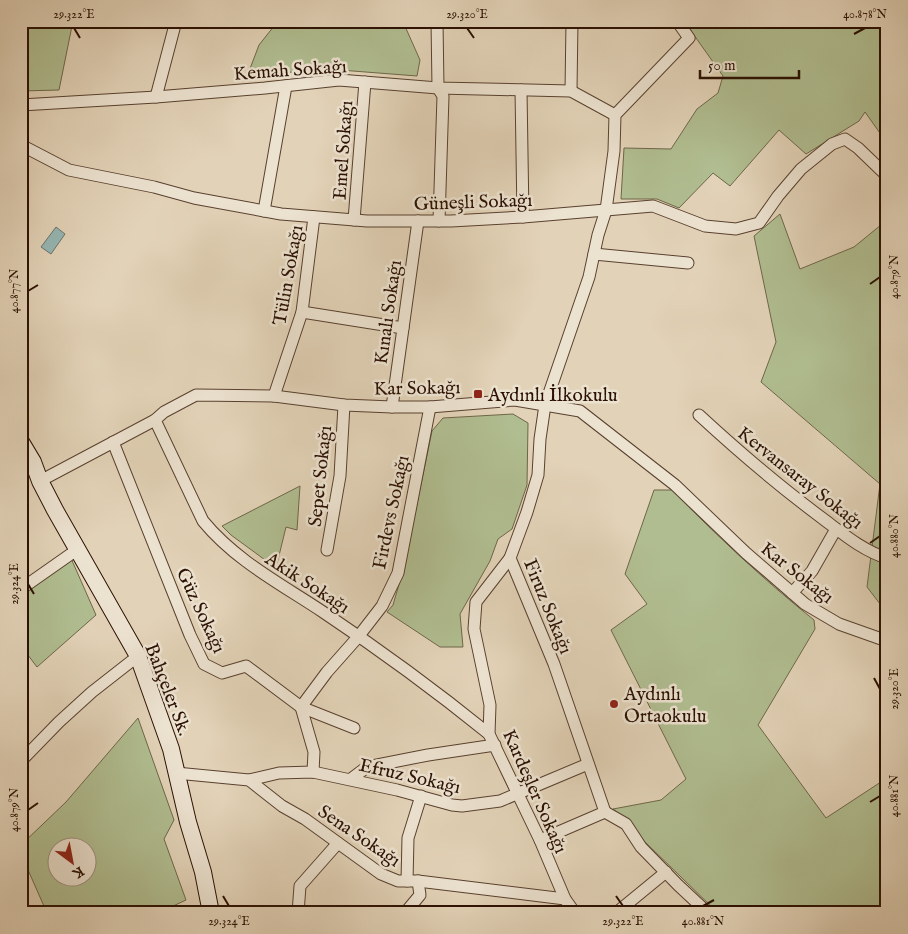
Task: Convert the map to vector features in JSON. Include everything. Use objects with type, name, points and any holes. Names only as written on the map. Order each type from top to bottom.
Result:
[{"type":"street","points":[[156,97],[176,21]]},
{"type":"street","points":[[437,21],[438,88],[443,96],[438,221]]},
{"type":"street","points":[[571,91],[572,21]]},
{"type":"street","points":[[615,115],[689,38],[677,21]]},
{"type":"street","name":"Kemah Sokağı","points":[[21,105],[156,97],[339,80],[438,88],[571,91],[615,115]]},
{"type":"street","name":"Emel Sokağı","points":[[354,220],[365,82]]},
{"type":"street","points":[[264,211],[286,86]]},
{"type":"street","points":[[521,90],[523,217]]},
{"type":"street","name":"Firuz Sokağı","points":[[605,812],[554,664],[510,558],[538,475],[540,439],[545,405],[589,277],[598,235],[606,210],[614,151],[615,115]]},
{"type":"street","name":"Güneşli Sokağı","points":[[21,145],[69,170],[154,187],[194,198],[264,211],[354,220],[438,221],[523,217],[653,206],[705,226],[736,230],[759,223],[778,196],[801,169],[832,144],[845,139],[858,148],[884,173]]},
{"type":"street","name":"Tülin Sokağı","points":[[274,396],[302,312],[314,217]]},
{"type":"street","name":"Kınalı Sokağı","points":[[392,407],[418,221]]},
{"type":"street","points":[[594,254],[688,263]]},
{"type":"street","points":[[302,312],[403,328]]},
{"type":"street","name":"Kar Sokağı","points":[[40,481],[155,420],[164,412],[196,395],[274,396],[344,405],[392,407],[430,407],[515,400],[580,411],[675,485],[746,554],[805,604],[839,624],[887,641]]},
{"type":"street","name":"Sepet Sokağı","points":[[327,550],[340,476],[344,405]]},
{"type":"street","name":"Firdevs Sokağı","points":[[301,707],[327,672],[382,606],[398,573],[430,407]]},
{"type":"street","name":"Kervansaray Sokağı","points":[[699,415],[728,442],[836,529],[877,556],[887,558]]},
{"type":"street","name":"Akik Sokağı","points":[[155,420],[203,521],[214,535],[256,570],[323,612],[443,696],[489,734]]},
{"type":"street","name":"Bahçeler Sk.","points":[[21,442],[104,599],[138,656],[171,749],[188,822],[203,872],[211,913]]},
{"type":"street","name":"Güz Sokağı","points":[[113,442],[190,635],[204,664],[222,673],[246,666],[301,707],[354,728]]},
{"type":"street","points":[[792,593],[812,571],[836,529]]},
{"type":"street","points":[[21,589],[78,549]]},
{"type":"street","name":"Kardeşler Sokağı","points":[[510,558],[476,602],[474,629],[490,705],[489,734],[519,793],[565,899],[575,913]]},
{"type":"street","points":[[21,761],[92,692],[138,656]]},
{"type":"street","points":[[301,707],[314,752],[313,772]]},
{"type":"street","points":[[351,779],[366,768],[428,755],[495,745]]},
{"type":"street","name":"Efruz Sokağı","points":[[249,780],[279,773],[313,772],[351,779],[462,806],[500,800],[588,764]]},
{"type":"street","points":[[176,773],[249,780]]},
{"type":"street","name":"Sena Sokağı","points":[[249,780],[282,806],[305,819],[381,874],[398,882],[413,881],[565,899]]},
{"type":"street","points":[[405,913],[420,895],[413,881],[408,838],[421,796]]},
{"type":"street","points":[[540,840],[605,812],[626,824],[641,847],[708,913]]},
{"type":"street","points":[[298,913],[300,886],[338,843]]},
{"type":"street","points":[[616,913],[666,872]]},
{"type":"green space","points":[[21,21],[73,21],[59,90],[21,91]]},
{"type":"green space","points":[[278,21],[397,21],[404,24],[420,60],[417,76],[340,70],[248,74],[259,45]]},
{"type":"green space","points":[[684,21],[887,21],[887,143],[865,112],[859,121],[806,154],[779,130],[730,186],[713,173],[679,208],[657,199],[621,199],[624,148],[671,149],[697,109],[718,93],[723,76]]},
{"type":"green space","points":[[780,214],[800,269],[854,247],[887,220],[887,613],[867,587],[880,484],[761,382],[776,342],[754,236]]},
{"type":"green space","points":[[513,414],[528,423],[527,485],[512,529],[498,539],[490,561],[460,614],[463,647],[440,647],[387,612],[393,605],[404,567],[432,431],[443,418]]},
{"type":"green space","points":[[300,486],[297,530],[286,527],[276,568],[231,535],[222,526]]},
{"type":"green space","points":[[654,490],[672,490],[741,557],[814,620],[815,629],[758,725],[826,818],[887,778],[887,913],[718,913],[643,840],[627,820],[613,809],[661,800],[686,779],[611,630],[647,604],[625,574]]},
{"type":"green space","points":[[70,556],[96,615],[37,667],[21,646],[21,591]]},
{"type":"green space","points":[[138,718],[174,820],[164,839],[186,900],[158,913],[47,913],[21,854],[21,845],[66,802]]},
{"type":"water","points":[[56,227],[65,234],[51,254],[41,247]]},
{"type":"place","name":"Aydınlı İlkokulu","points":[[478,394]]},
{"type":"place","name":"Aydınlı Ortaokulu","points":[[614,704]]}]
